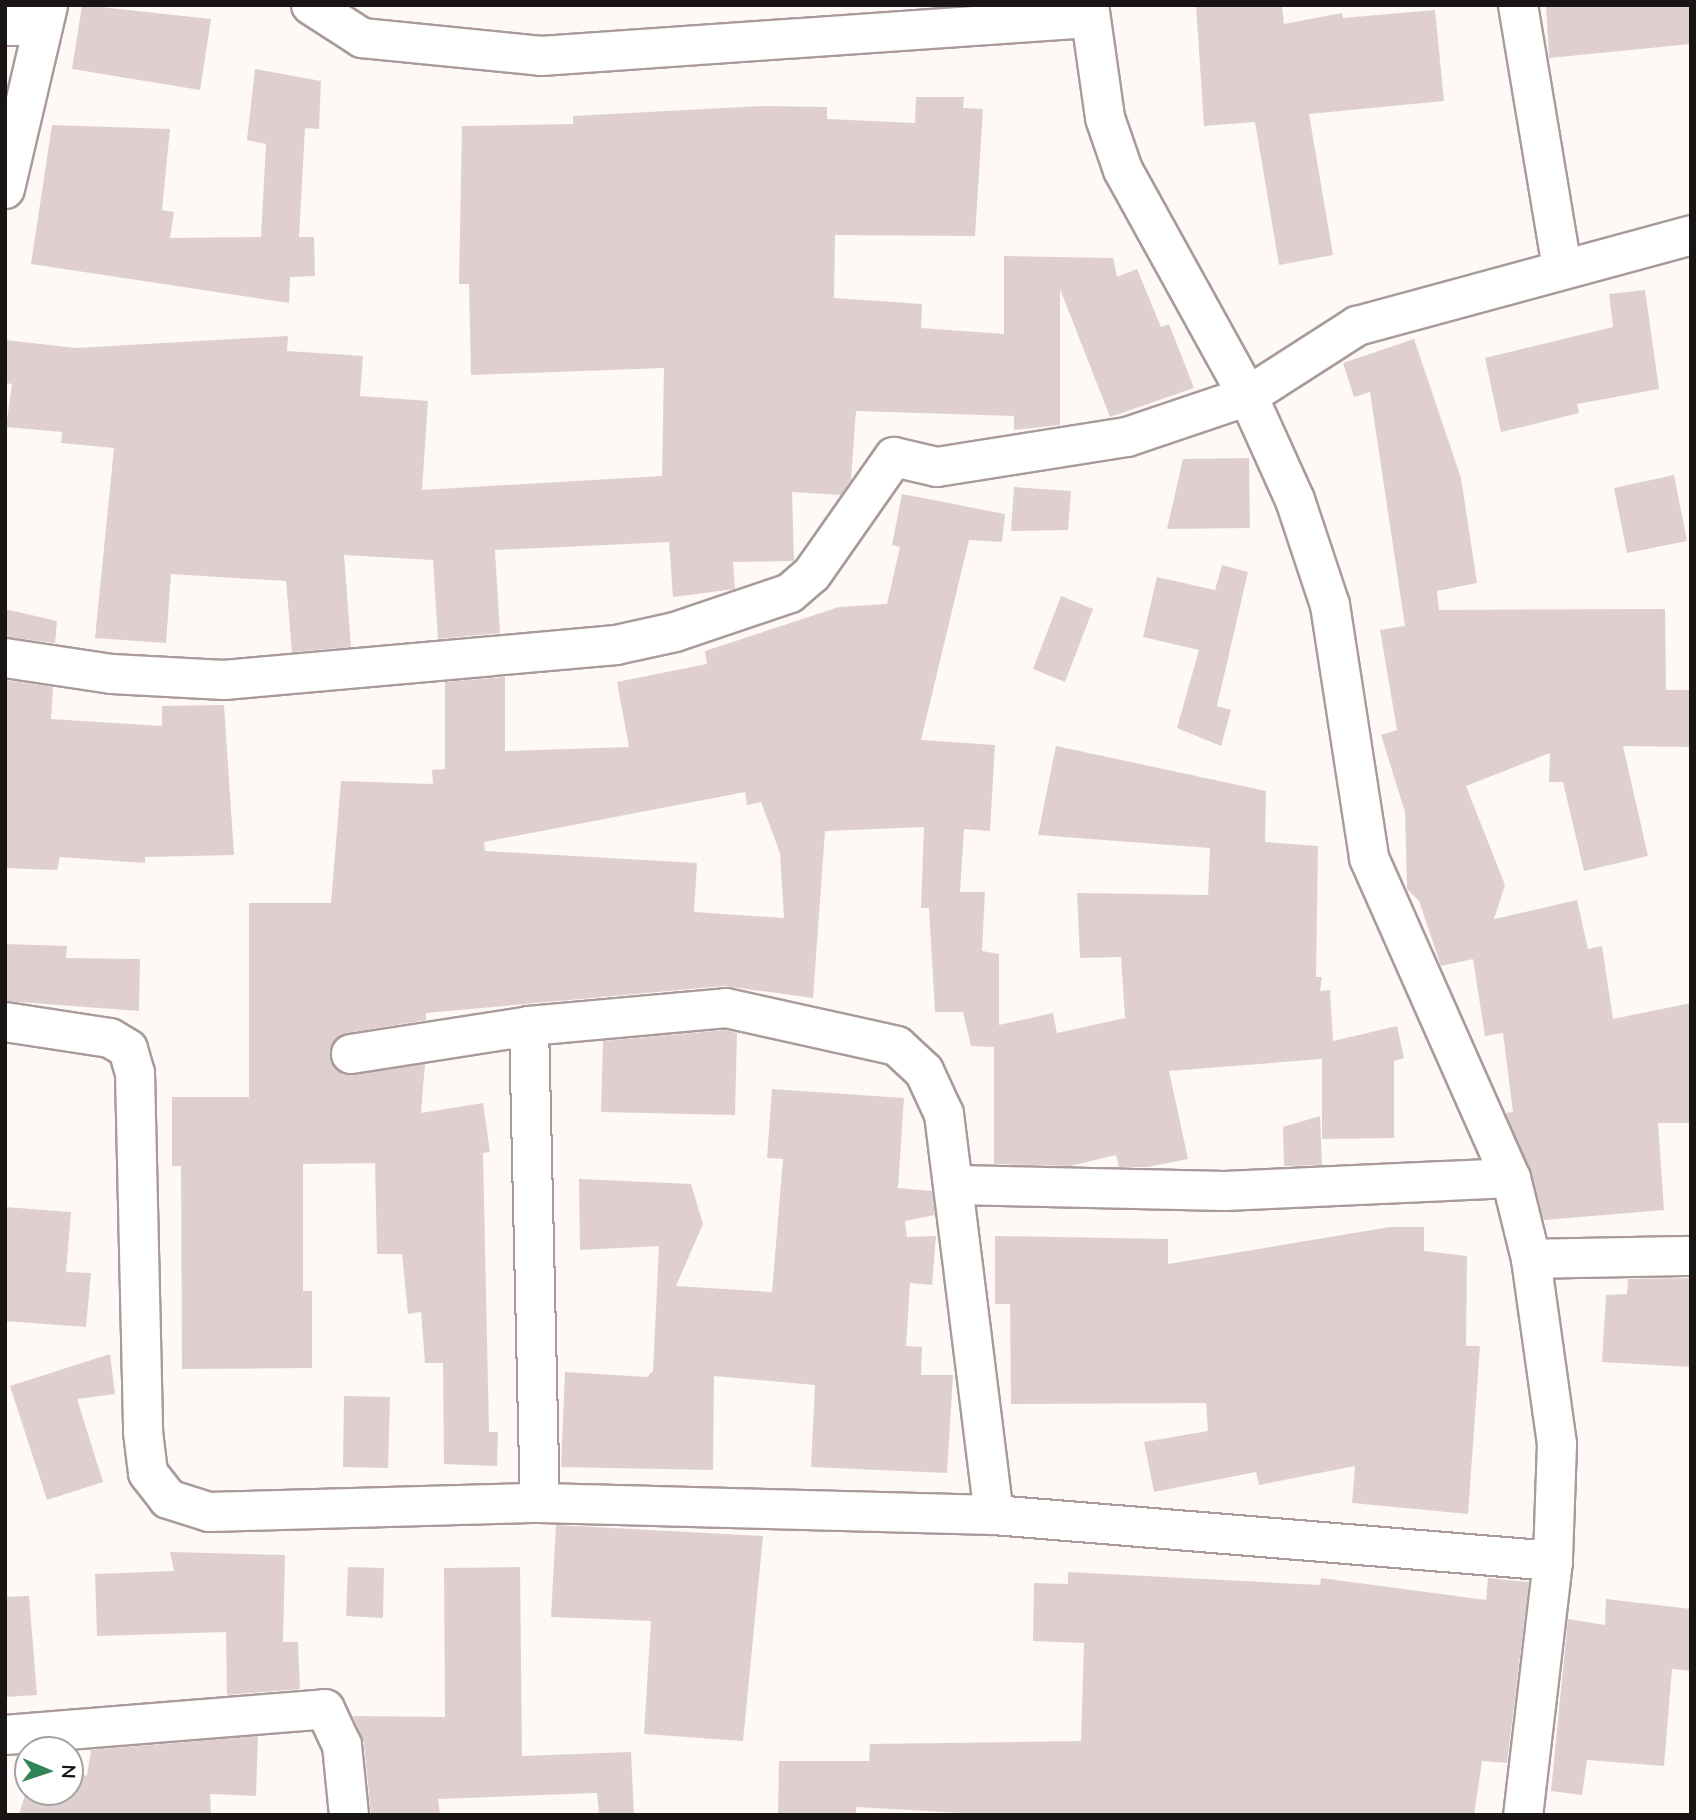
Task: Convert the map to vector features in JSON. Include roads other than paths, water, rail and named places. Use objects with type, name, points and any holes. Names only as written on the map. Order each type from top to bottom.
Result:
[{"type":"street","points":[[311,5],[362,38],[541,56],[1089,12],[1105,118],[1123,170],[1248,396],[1296,500],[1330,605],[1369,858],[1511,1178],[1531,1259],[1557,1444],[1553,1561],[1523,1815]]},
{"type":"street","points":[[1518,5],[1562,267]]},
{"type":"street","points":[[5,26],[45,16],[5,189]]},
{"type":"street","points":[[5,658],[112,674],[224,680],[616,645],[790,593],[812,574],[894,457],[937,467],[1127,437],[1248,396],[1357,326],[1562,267],[1691,236]]},
{"type":"street","points":[[351,1054],[529,1026],[726,1009],[897,1046],[924,1071],[944,1114],[956,1185],[994,1515]]},
{"type":"street","points":[[5,1022],[110,1038],[128,1049],[135,1073],[143,1432],[148,1473],[168,1499],[209,1511],[540,1503],[994,1515],[1553,1561]]},
{"type":"street","points":[[529,1026],[540,1503]]},
{"type":"street","points":[[956,1185],[1225,1191],[1511,1178]]},
{"type":"street","points":[[1531,1259],[1691,1256]]},
{"type":"street","points":[[5,1735],[325,1710],[340,1734],[349,1815]]}]
